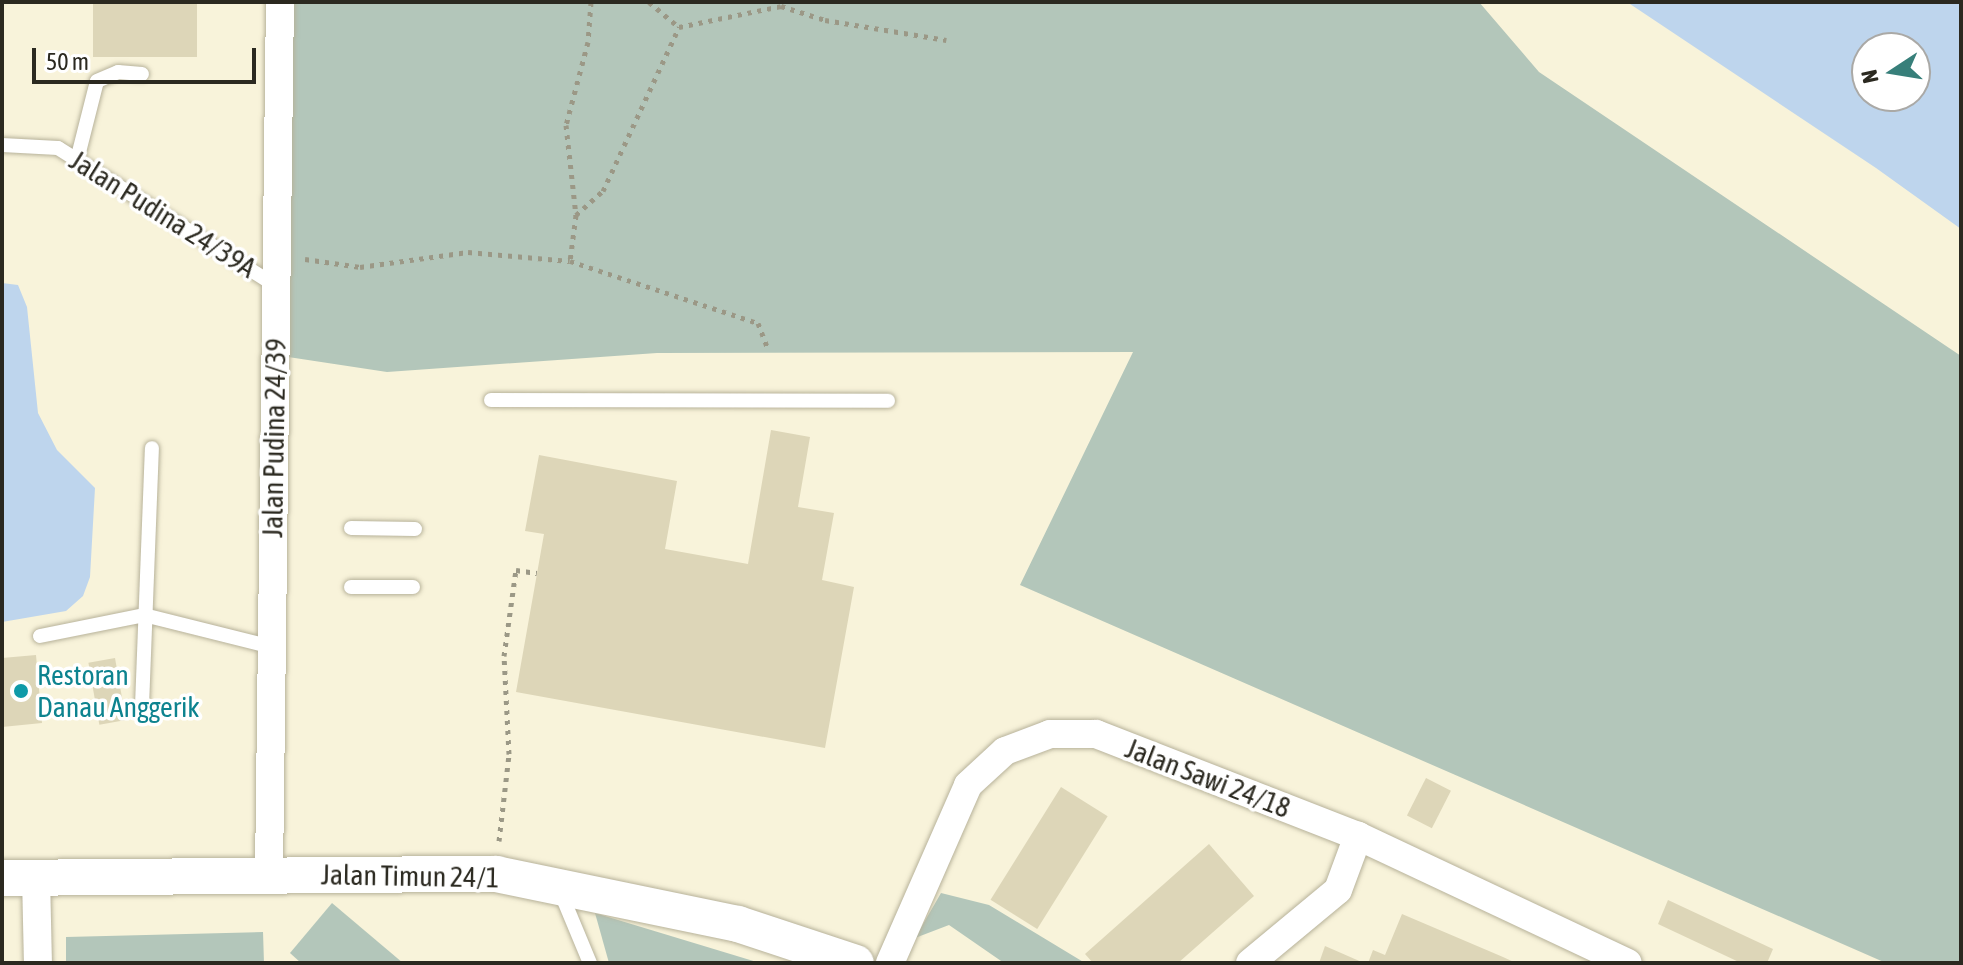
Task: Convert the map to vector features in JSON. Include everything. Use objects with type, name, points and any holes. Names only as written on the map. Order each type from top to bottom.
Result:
[{"type":"street","name":"Jalan Pudina 24/39","points":[[269,874],[280,2]]},
{"type":"street","name":"Jalan Sawi 24/18","points":[[890,963],[968,785],[1005,751],[1050,734],[1096,734],[1358,836],[1628,963]]},
{"type":"street","points":[[1250,963],[1338,890],[1358,836]]},
{"type":"street","name":"Jalan Timun 24/1","points":[[19,878],[496,874],[738,924],[856,963]]},
{"type":"street","points":[[19,878],[38,963]]},
{"type":"lane","points":[[77,160],[97,81],[118,72],[142,74]]},
{"type":"lane","name":"Jalan Pudina 24/39A","points":[[2,145],[58,148],[275,285]]},
{"type":"lane","points":[[491,400],[888,401]]},
{"type":"lane","points":[[142,706],[152,448]]},
{"type":"lane","points":[[351,528],[415,529]]},
{"type":"lane","points":[[351,587],[413,587]]},
{"type":"lane","points":[[40,636],[144,615],[272,647]]},
{"type":"lane","points":[[558,887],[590,963]]},
{"type":"path","points":[[570,261],[576,215],[566,125],[588,42],[591,2]]},
{"type":"path","points":[[649,2],[679,27]]},
{"type":"path","points":[[679,27],[781,6],[825,20],[946,40]]},
{"type":"path","points":[[576,215],[603,191],[679,27]]},
{"type":"path","points":[[276,255],[360,267],[468,252],[570,261],[758,323],[767,346]]},
{"type":"path","points":[[496,874],[509,754],[504,656],[516,570],[537,573]]},
{"type":"green space","points":[[277,2],[1479,2],[1539,72],[1961,356],[1961,963],[1886,963],[1020,585],[1133,352],[657,353],[387,372],[275,355]]},
{"type":"green space","points":[[941,893],[989,905],[1085,963],[1004,963],[949,925],[915,938]]},
{"type":"green space","points":[[332,903],[403,963],[301,963],[290,953]]},
{"type":"green space","points":[[595,913],[760,963],[609,963]]},
{"type":"green space","points":[[263,932],[264,963],[66,963],[66,937]]},
{"type":"water","points":[[1627,2],[1961,2],[1961,229],[1876,168]]},
{"type":"water","points":[[2,283],[18,285],[27,307],[38,413],[57,450],[95,488],[90,577],[83,596],[66,611],[2,622]]},
{"type":"building","points":[[93,2],[197,2],[197,57],[93,57]]},
{"type":"building","points":[[771,430],[810,437],[798,507],[834,513],[822,580],[854,587],[825,748],[516,692],[544,534],[525,531],[539,455],[677,481],[665,549],[748,564]]},
{"type":"building","name":"Restoran Danau Anggerik","points":[[36,655],[42,723],[2,727],[2,658]]},
{"type":"building","points":[[115,658],[126,720],[99,725],[88,663]]},
{"type":"building","points":[[1426,778],[1451,791],[1432,828],[1407,815]]},
{"type":"building","points":[[1061,787],[1108,816],[1037,929],[991,900]]},
{"type":"building","points":[[1209,844],[1254,896],[1178,963],[1093,963],[1085,954]]},
{"type":"building","points":[[1668,900],[1773,949],[1767,963],[1741,963],[1658,924]]},
{"type":"building","points":[[1402,914],[1516,963],[1368,963],[1373,950],[1385,955]]},
{"type":"building","points":[[1325,946],[1364,963],[1319,963]]},
{"type":"place","name":"Restoran Danau Anggerik","points":[[21,691]]}]
